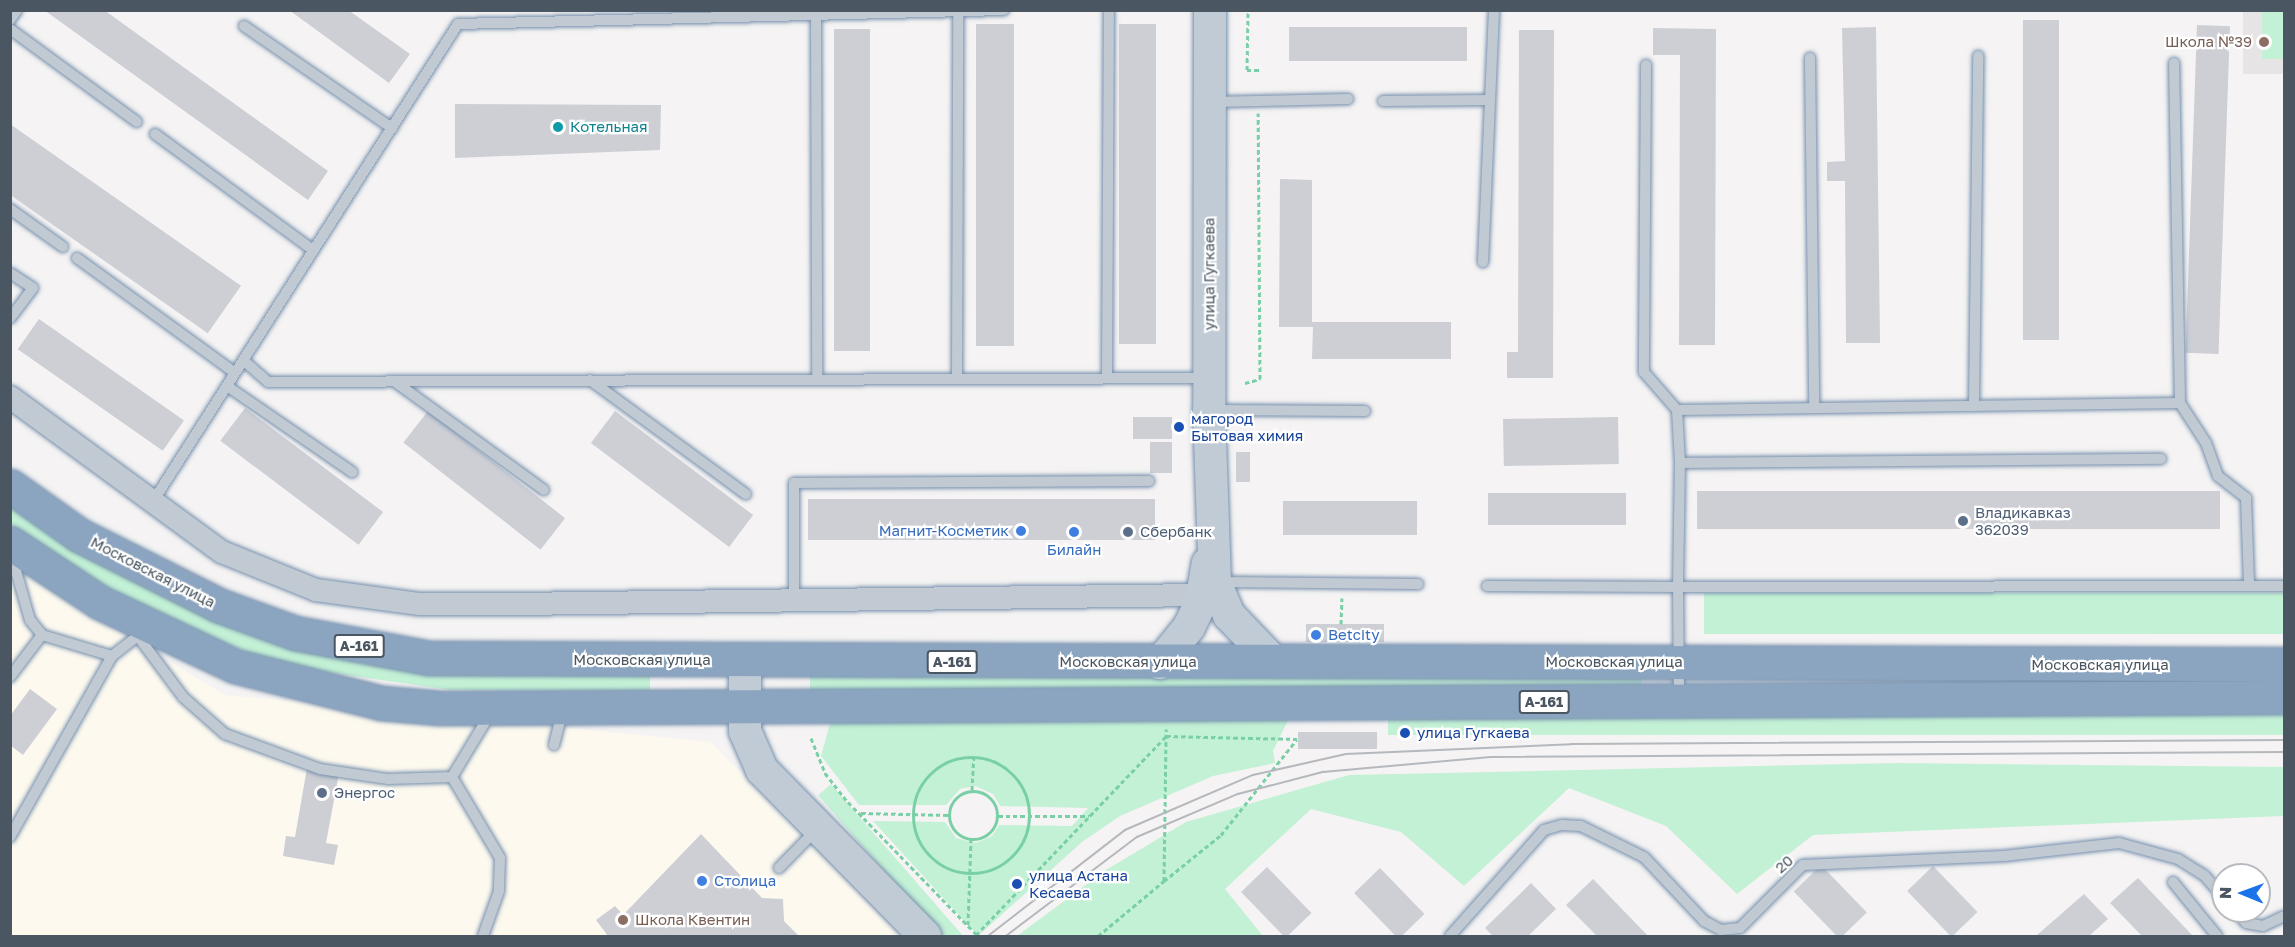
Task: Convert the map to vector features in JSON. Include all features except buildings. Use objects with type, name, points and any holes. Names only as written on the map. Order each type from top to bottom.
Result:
[{"type":"highway","name":"Московская улица","points":[[10,486],[80,535],[176,587],[295,633],[428,658],[1160,663],[1273,661],[2284,664]]},
{"type":"highway","name":"А-161","points":[[10,543],[99,602],[235,666],[381,703],[494,710],[563,710],[1166,702],[2284,697]]},
{"type":"street","name":"улица Гугкаева","points":[[1160,663],[1189,627],[1209,589],[1213,537],[1209,411],[1210,10]]},
{"type":"street","points":[[10,397],[222,552],[316,590],[420,604],[794,601],[1209,589],[1229,615],[1273,661]]},
{"type":"street","points":[[745,661],[745,731],[762,770],[925,936]]},
{"type":"lane","points":[[10,20],[17,10]]},
{"type":"lane","points":[[152,503],[458,24],[1004,10]]},
{"type":"lane","points":[[1107,378],[1110,10]]},
{"type":"lane","points":[[1483,262],[1494,10]]},
{"type":"lane","points":[[957,378],[958,12]]},
{"type":"lane","points":[[816,15],[817,379]]},
{"type":"lane","points":[[244,26],[392,128]]},
{"type":"lane","points":[[10,29],[137,122]]},
{"type":"lane","points":[[1974,406],[1978,56]]},
{"type":"lane","points":[[1810,58],[1814,408]]},
{"type":"lane","points":[[2174,63],[2180,403],[2206,443],[2218,476],[2246,498],[2250,586]]},
{"type":"lane","points":[[1646,65],[1644,372],[1677,410],[1680,463],[1679,700]]},
{"type":"lane","points":[[1209,102],[1348,99]]},
{"type":"lane","points":[[1383,101],[1490,100]]},
{"type":"lane","points":[[154,134],[314,250]]},
{"type":"lane","points":[[10,209],[63,247]]},
{"type":"lane","points":[[76,258],[235,373]]},
{"type":"lane","points":[[10,273],[33,288],[10,318]]},
{"type":"lane","points":[[243,360],[268,382],[1209,378]]},
{"type":"lane","points":[[590,380],[746,494]]},
{"type":"lane","points":[[394,381],[544,490]]},
{"type":"lane","points":[[227,386],[352,472]]},
{"type":"lane","points":[[1677,410],[2180,403]]},
{"type":"lane","points":[[1209,411],[1365,411]]},
{"type":"lane","points":[[1680,463],[2161,459]]},
{"type":"lane","points":[[794,601],[794,483],[1149,482]]},
{"type":"lane","points":[[10,553],[30,620],[42,635],[112,656]]},
{"type":"lane","points":[[1209,589],[1342,584],[1418,584]]},
{"type":"lane","points":[[1487,586],[2284,586]]},
{"type":"lane","points":[[99,602],[139,635],[183,697],[225,734],[320,769],[388,780],[452,777]]},
{"type":"lane","points":[[10,677],[42,635]]},
{"type":"lane","points":[[10,837],[112,656],[139,635]]},
{"type":"lane","points":[[452,777],[494,710]]},
{"type":"lane","points":[[554,745],[563,710]]},
{"type":"lane","points":[[452,777],[500,858],[499,891],[483,936]]},
{"type":"lane","name":"20","points":[[1450,936],[1544,830],[1562,825],[1581,826],[1644,857],[1704,921],[1721,930],[1740,927],[1803,865],[2004,856],[2118,843],[2178,859],[2204,875],[2211,883]]},
{"type":"lane","points":[[779,868],[819,828]]},
{"type":"lane","points":[[2173,882],[2217,936]]},
{"type":"lane","points":[[2246,923],[2263,926],[2269,923]]},
{"type":"path","points":[[1248,13],[1247,70],[1259,70]]},
{"type":"path","points":[[1245,383],[1260,379],[1258,110]]},
{"type":"path","points":[[1341,624],[1342,584]]},
{"type":"path","points":[[1164,881],[1166,702]]},
{"type":"path","points":[[811,738],[825,773],[977,936],[1166,736],[1298,739],[1221,835],[1098,936]]},
{"type":"path","points":[[972,790],[974,756]]},
{"type":"path","points":[[974,756],[1013,774],[1027,797],[1029,815],[1023,842],[1011,857],[996,867],[969,873],[933,858],[921,843],[913,815],[916,796],[931,772],[955,759],[974,756]]},
{"type":"path","points":[[972,790],[991,798],[998,816],[989,834],[971,839],[955,832],[949,815],[955,798],[972,790]]},
{"type":"path","points":[[860,813],[949,815]]},
{"type":"path","points":[[998,816],[1089,816]]},
{"type":"path","points":[[968,925],[971,839]]},
{"type":"shaded area","name":"Школа №39","points":[[2243,11],[2284,11],[2284,74],[2243,74]]},
{"type":"shaded area","points":[[10,566],[225,695],[711,742],[900,936],[11,936]]},
{"type":"green space","points":[[2262,11],[2284,11],[2284,59],[2262,59]]},
{"type":"green space","points":[[10,494],[254,635],[364,664],[454,672],[650,675],[650,691],[451,690],[284,666],[168,621],[99,583],[11,525]]},
{"type":"green space","points":[[1704,593],[2284,593],[2284,634],[1704,634]]},
{"type":"green space","points":[[810,670],[1642,672],[1641,686],[810,692]]},
{"type":"green space","points":[[1388,705],[2284,705],[2284,735],[1388,735]]},
{"type":"green space","points":[[832,716],[1288,720],[1273,751],[1275,763],[1213,776],[1120,816],[1082,842],[978,936],[873,821],[945,822],[956,838],[976,843],[992,836],[999,825],[1072,826],[1088,808],[1000,806],[993,794],[975,786],[960,789],[946,805],[859,805],[821,756]]},
{"type":"green space","points":[[1898,763],[2284,767],[2284,816],[1813,835],[1737,894],[1666,826],[1569,788],[1464,886],[1401,832],[1311,809],[1225,889],[1263,936],[1017,936],[1106,870],[1186,822],[1349,775]]},
{"type":"green space","points":[[831,784],[963,936],[941,936],[818,795]]},
{"type":"tram line","points":[[988,936],[1125,830],[1253,775],[1346,754],[1571,744],[2284,740]]},
{"type":"tram line","points":[[1006,936],[1137,837],[1238,794],[1323,772],[1490,757],[2284,752]]},
{"type":"place","name":"Школа №39","points":[[2264,42]]},
{"type":"place","name":"Котельная","points":[[558,127]]},
{"type":"place","name":"магород Бытовая химия","points":[[1179,427]]},
{"type":"place","name":"Владикавказ 362039","points":[[1963,521]]},
{"type":"place","name":"Магнит-Косметик","points":[[1021,531]]},
{"type":"place","name":"Билайн","points":[[1074,532]]},
{"type":"place","name":"Сбербанк","points":[[1128,532]]},
{"type":"place","name":"Betcity","points":[[1316,635]]},
{"type":"place","name":"улица Гугкаева","points":[[1405,733]]},
{"type":"place","name":"Энергос","points":[[322,793]]},
{"type":"place","name":"Столица","points":[[702,881]]},
{"type":"place","name":"улица Астана Кесаева","points":[[1017,884]]},
{"type":"place","name":"Школа Квентин","points":[[623,920]]}]
